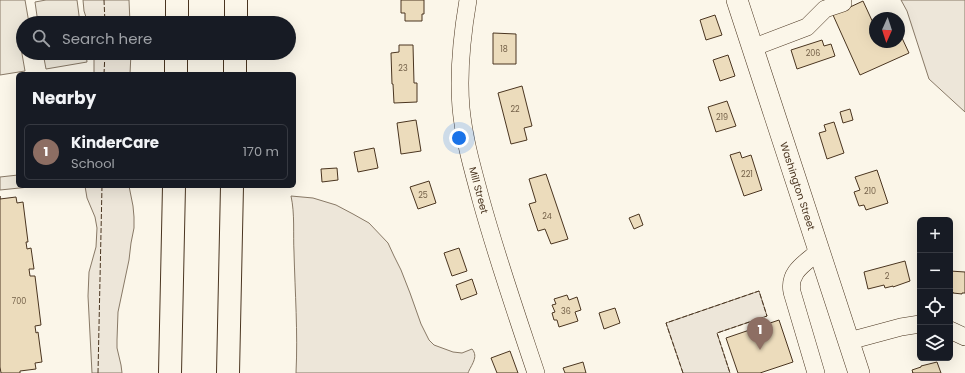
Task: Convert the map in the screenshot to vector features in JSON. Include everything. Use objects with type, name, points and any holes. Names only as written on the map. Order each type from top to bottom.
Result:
[{"type":"highway","points":[[177,0],[177,16]]},
{"type":"highway","points":[[236,0],[236,16]]},
{"type":"highway","points":[[176,60],[176,72]]},
{"type":"highway","points":[[235,60],[235,72]]},
{"type":"highway","points":[[170,373],[174,188]]},
{"type":"highway","points":[[228,373],[232,188]]},
{"type":"main road","name":"Washington Street","points":[[737,0],[859,373]]},
{"type":"street","name":"Mill Street","points":[[468,0],[464,24],[460,77],[460,98],[464,132],[492,240],[536,373]]},
{"type":"street","points":[[752,48],[808,27],[825,9],[843,3]]},
{"type":"street","points":[[816,373],[791,286],[793,276],[796,271],[819,251]]},
{"type":"street","points":[[849,341],[901,326],[917,324]]},
{"type":"street","points":[[953,331],[965,337]]},
{"type":"shaded area","points":[[0,0],[25,0],[28,16],[16,16],[16,60],[23,60],[25,71],[0,75]]},
{"type":"shaded area","points":[[46,0],[77,0],[79,16],[37,16],[35,2]]},
{"type":"shaded area","points":[[83,0],[129,0],[130,16],[86,16]]},
{"type":"shaded area","points":[[901,0],[965,0],[965,112],[929,79],[907,11]]},
{"type":"shaded area","points":[[44,60],[87,60],[87,62],[46,69]]},
{"type":"shaded area","points":[[94,60],[131,60],[130,72],[94,72]]},
{"type":"shaded area","points":[[16,175],[16,188],[20,188],[0,190],[0,177]]},
{"type":"shaded area","points":[[85,188],[129,188],[133,206],[134,228],[118,312],[117,348],[122,373],[92,373],[88,296],[89,272],[96,247],[97,228],[95,217],[87,198]]},
{"type":"shaded area","points":[[291,196],[313,198],[336,205],[369,223],[388,243],[401,270],[421,324],[429,340],[434,345],[453,352],[462,353],[472,349],[474,352],[475,358],[468,373],[296,373],[297,328]]},
{"type":"shaded area","points":[[759,291],[767,316],[717,333],[730,373],[683,373],[666,323]]},
{"type":"building","points":[[401,0],[424,0],[424,14],[422,14],[422,21],[405,21],[405,13],[401,13]]},
{"type":"building","points":[[863,1],[869,14],[869,48],[905,48],[905,44],[909,53],[860,75],[833,15]]},
{"type":"building","points":[[715,15],[722,35],[706,40],[700,20]]},
{"type":"building","points":[[493,33],[516,34],[516,64],[493,64]]},
{"type":"building","points":[[822,40],[824,46],[831,44],[835,56],[797,69],[791,50]]},
{"type":"building","points":[[399,45],[413,45],[414,83],[417,83],[417,102],[394,103],[391,53],[399,52]]},
{"type":"building","points":[[728,55],[735,76],[720,81],[713,60]]},
{"type":"building","points":[[522,86],[532,126],[524,128],[527,140],[511,144],[498,93]]},
{"type":"building","points":[[727,101],[736,126],[716,132],[708,107]]},
{"type":"building","points":[[850,109],[853,120],[843,123],[840,112]]},
{"type":"building","points":[[416,120],[421,151],[401,154],[397,123]]},
{"type":"building","points":[[834,122],[844,153],[827,159],[819,133],[826,131],[824,125]]},
{"type":"building","points":[[374,148],[378,168],[358,172],[354,152]]},
{"type":"building","points":[[740,152],[742,158],[751,155],[762,190],[744,196],[730,155]]},
{"type":"building","points":[[337,168],[338,180],[322,182],[321,169]]},
{"type":"building","points":[[877,170],[888,203],[866,210],[864,205],[859,206],[854,192],[860,190],[855,177]]},
{"type":"building","points":[[546,174],[568,239],[551,244],[545,229],[538,231],[529,204],[536,202],[529,179]]},
{"type":"building","points":[[429,181],[436,203],[418,209],[410,187]]},
{"type":"building","points":[[16,197],[17,203],[23,202],[28,242],[26,242],[27,249],[31,248],[34,269],[29,269],[30,276],[35,276],[41,325],[35,326],[36,333],[38,332],[42,362],[35,363],[36,369],[20,371],[20,373],[1,373],[0,367],[0,199]]},
{"type":"building","points":[[639,214],[643,225],[634,229],[629,218]]},
{"type":"building","points":[[459,248],[467,271],[452,276],[444,253]]},
{"type":"building","points":[[905,261],[910,281],[893,287],[885,288],[884,285],[868,289],[864,272]]},
{"type":"building","points":[[953,271],[965,272],[965,293],[953,293]]},
{"type":"building","points":[[472,279],[477,294],[461,300],[456,285]]},
{"type":"building","points":[[567,295],[569,300],[577,297],[581,310],[575,312],[578,321],[559,327],[557,320],[554,320],[552,313],[555,312],[552,305],[556,304],[554,299]]},
{"type":"building","points":[[615,308],[620,323],[604,329],[599,313]]},
{"type":"building","points":[[779,320],[793,362],[760,373],[738,373],[726,338]]},
{"type":"building","points":[[510,351],[518,373],[497,373],[491,358]]},
{"type":"building","points":[[583,362],[586,373],[565,373],[563,368]]},
{"type":"building","points":[[937,362],[941,373],[913,373],[912,370]]},
{"type":"fence","points":[[104,0],[105,16]]},
{"type":"fence","points":[[104,72],[105,60]]},
{"type":"fence","points":[[98,373],[102,188]]},
{"type":"fence","points":[[683,373],[666,323],[759,291],[767,316],[717,333],[730,373]]},
{"type":"place","name":"KinderCare","points":[[760,350]]}]
